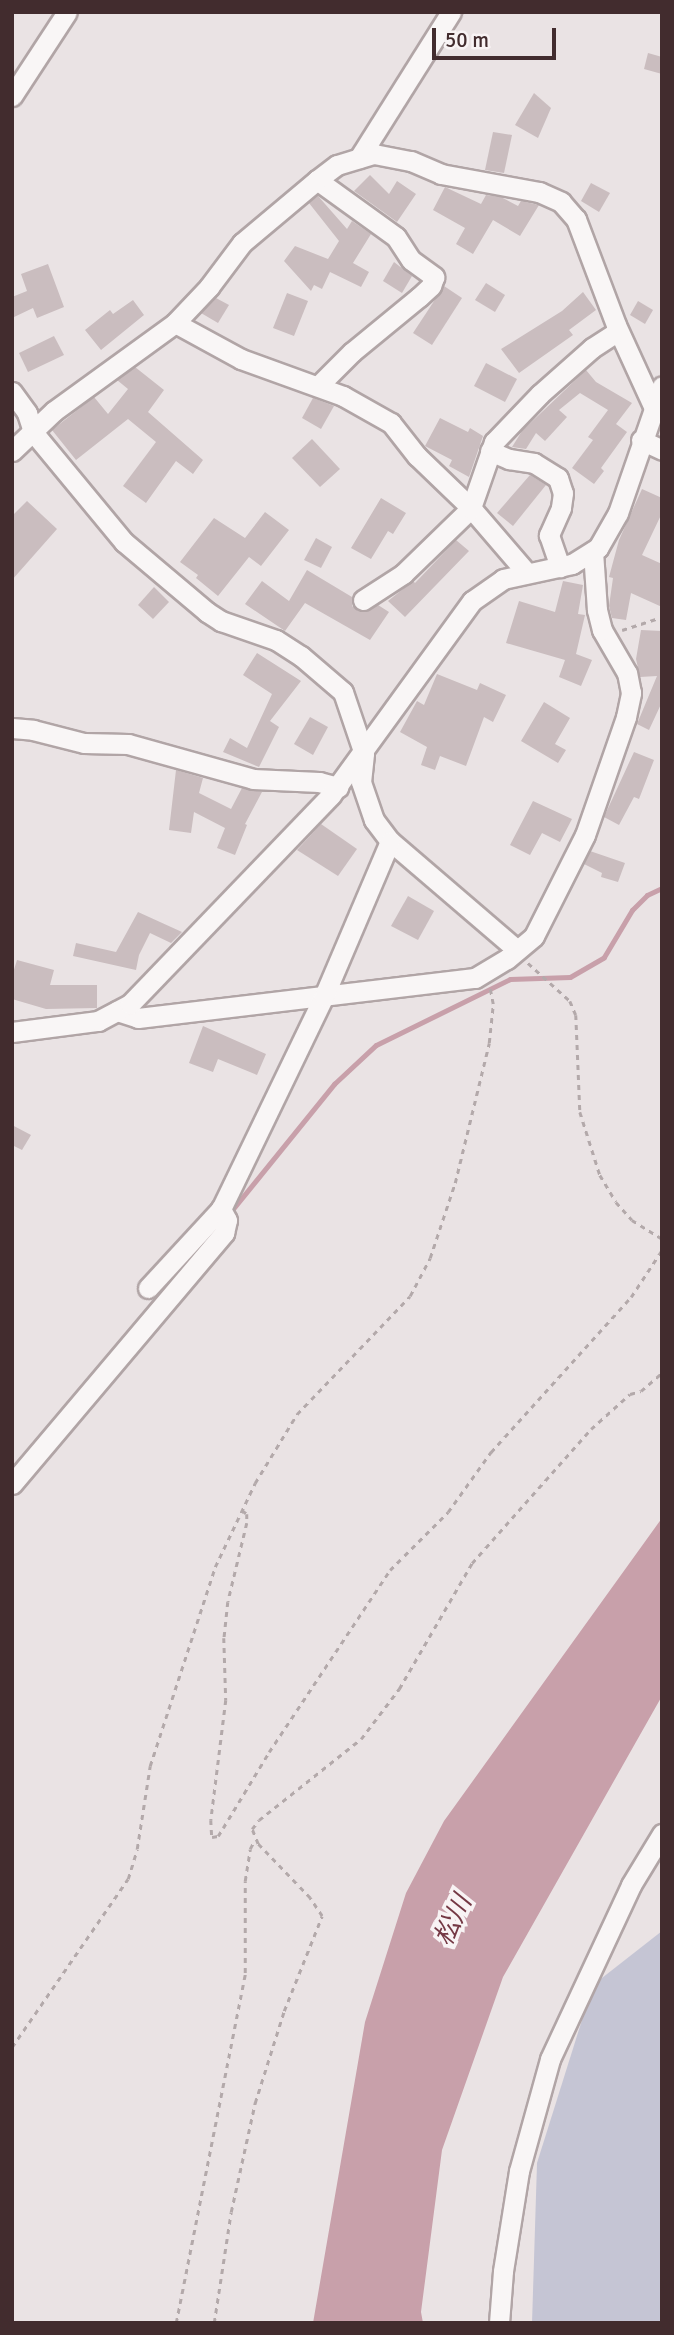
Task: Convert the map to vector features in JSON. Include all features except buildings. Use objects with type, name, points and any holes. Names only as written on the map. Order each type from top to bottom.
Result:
[{"type":"street","points":[[12,96],[67,12]]},
{"type":"street","points":[[359,158],[451,12]]},
{"type":"street","points":[[12,451],[54,411],[175,323],[209,287],[242,243],[317,180],[337,165],[374,154],[411,161],[441,174],[539,192],[561,202],[576,219],[618,331],[653,406]]},
{"type":"street","points":[[317,180],[396,237],[411,260],[434,277],[431,286],[352,352],[318,386]]},
{"type":"street","points":[[175,323],[241,359],[318,386],[369,408],[391,423],[417,456],[471,508],[527,573]]},
{"type":"street","points":[[363,600],[403,574],[471,508],[494,442],[533,401],[592,348],[618,331]]},
{"type":"street","points":[[12,1032],[98,1021],[130,1004],[338,787],[472,601],[503,579],[572,564],[593,551],[605,538],[618,513],[641,440],[662,386]]},
{"type":"street","points":[[12,392],[27,413],[33,432],[124,542],[207,612],[221,621],[276,640],[302,656],[343,692],[364,754],[361,782],[374,820],[390,841],[517,950]]},
{"type":"street","points":[[641,440],[662,450]]},
{"type":"street","points":[[490,451],[534,463],[558,478],[563,493],[561,508],[548,535],[560,567]]},
{"type":"street","points":[[117,1011],[138,1018],[475,978],[534,936],[585,835],[626,717],[631,693],[627,673],[606,637],[597,610],[593,551]]},
{"type":"street","points":[[12,728],[33,730],[84,743],[141,747],[204,768],[253,779],[318,782],[338,787]]},
{"type":"street","points":[[148,1288],[220,1209],[324,996],[390,841]]},
{"type":"street","points":[[12,1484],[224,1233],[227,1220],[220,1209]]},
{"type":"street","points":[[499,2323],[503,2271],[519,2171],[550,2059],[587,1972],[631,1885],[662,1835]]},
{"type":"path","points":[[606,637],[662,617]]},
{"type":"path","points":[[517,950],[570,1001],[576,1015],[582,1122],[605,1184],[632,1220],[662,1239]]},
{"type":"path","points":[[12,2047],[128,1879],[137,1849],[150,1766],[215,1567],[243,1510],[297,1414],[410,1296],[430,1258],[455,1182],[489,1043],[492,1004],[486,971]]},
{"type":"path","points":[[243,1510],[247,1523],[226,1614],[226,1700],[211,1820],[212,1837],[218,1836],[276,1741],[390,1570],[448,1512],[491,1452],[631,1297],[662,1250]]},
{"type":"path","points":[[214,2323],[233,2200],[255,2103],[284,2011],[322,1916],[310,1898],[255,1839],[252,1829],[259,1820],[361,1739],[399,1689],[472,1563],[591,1429],[630,1394],[641,1391],[662,1373]]},
{"type":"path","points":[[176,2323],[245,1973],[245,1881],[250,1849],[255,1839]]},
{"type":"shaded area","points":[[662,1931],[662,2323],[532,2323],[537,2163],[593,1985]]},
{"type":"water","name":"松川","points":[[662,1518],[662,1696],[503,1977],[442,2150],[421,2312],[423,2323],[313,2323],[365,2022],[406,1893],[444,1821]]},
{"type":"waterway","points":[[228,1215],[334,1084],[376,1045],[510,979],[570,977],[604,957],[632,910],[647,895],[662,888]]}]
